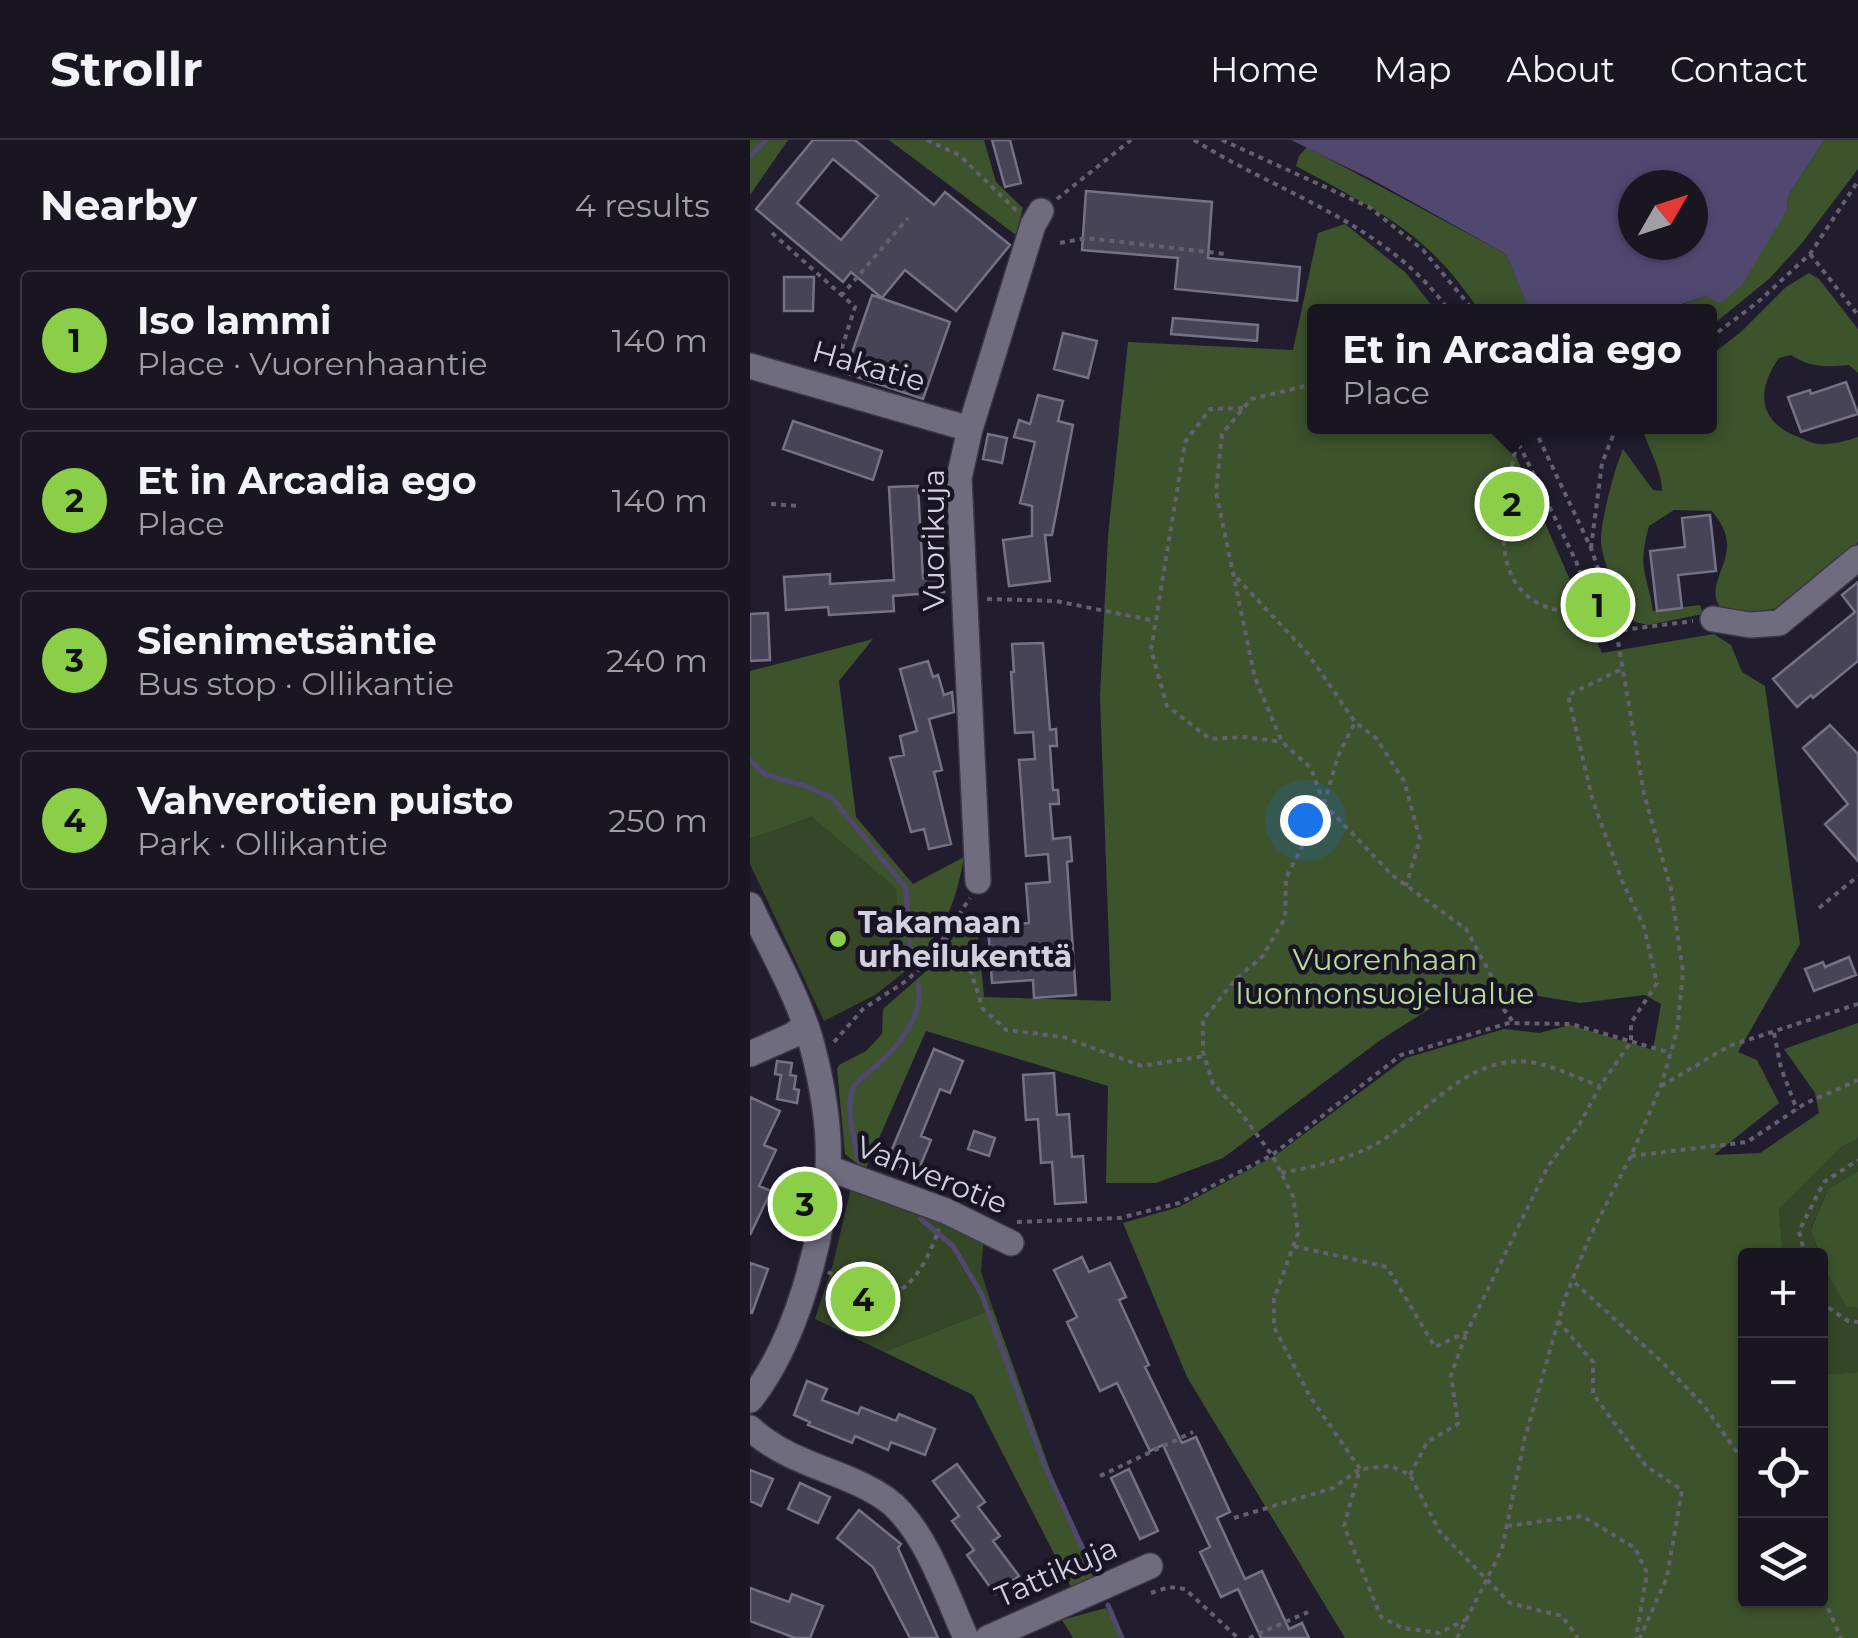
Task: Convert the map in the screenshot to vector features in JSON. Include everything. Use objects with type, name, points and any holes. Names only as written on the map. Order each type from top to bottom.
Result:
[{"type":"street","name":"Vuorikuja","points":[[978,881],[960,478],[970,429],[1037,218]]},
{"type":"street","name":"Hakatie","points":[[750,366],[970,429]]},
{"type":"street","points":[[1713,618],[1750,625],[1772,625],[1785,620],[1858,558]]},
{"type":"street","points":[[750,905],[805,1024],[814,1053],[828,1168],[812,1260],[792,1322],[761,1362],[750,1400]]},
{"type":"street","points":[[750,1054],[793,1035],[805,1024]]},
{"type":"street","name":"Vahverotie","points":[[828,1168],[946,1211],[1001,1238]]},
{"type":"street","points":[[750,1428],[781,1450],[889,1501],[919,1540],[966,1638]]},
{"type":"street","name":"Tattikuja","points":[[988,1638],[1150,1566]]},
{"type":"path","points":[[927,140],[958,155],[1037,218],[1131,140]]},
{"type":"path","points":[[1194,140],[1380,240],[1435,290],[1445,304]]},
{"type":"path","points":[[1222,140],[1369,207],[1423,250],[1469,304]]},
{"type":"path","points":[[1717,333],[1758,302],[1810,254],[1858,181]]},
{"type":"path","points":[[842,296],[908,218]]},
{"type":"path","points":[[772,233],[854,307],[841,351]]},
{"type":"path","points":[[1060,243],[1086,238],[1226,254]]},
{"type":"path","points":[[1810,254],[1858,315]]},
{"type":"path","points":[[1307,386],[1250,399],[1222,434],[1216,492],[1255,678],[1282,742],[1310,768],[1324,804],[1392,876],[1466,930],[1492,977],[1496,999],[1514,1023]]},
{"type":"path","points":[[1243,408],[1210,409],[1184,442],[1151,650],[1167,706],[1210,739],[1246,737],[1282,742]]},
{"type":"path","points":[[1514,434],[1576,561],[1596,614],[1615,631],[1713,618]]},
{"type":"path","points":[[1458,1638],[1502,1549],[1524,1441],[1558,1320],[1590,1236],[1661,1086],[1677,1031],[1682,973],[1671,890],[1644,794],[1613,612],[1591,548],[1537,434]]},
{"type":"path","points":[[1591,548],[1602,463],[1614,434]]},
{"type":"path","points":[[1517,441],[1502,520],[1504,560],[1510,574],[1517,585],[1542,605],[1596,614]]},
{"type":"path","points":[[771,504],[800,506]]},
{"type":"path","points":[[1234,575],[1309,655],[1354,722],[1376,738],[1404,782],[1420,839],[1406,886]]},
{"type":"path","points":[[965,598],[1056,602],[1155,621]]},
{"type":"path","points":[[1410,1475],[1427,1442],[1458,1424],[1451,1375],[1467,1332],[1548,1166],[1631,1042],[1631,1023],[1657,984],[1644,927],[1622,881],[1592,798],[1568,695],[1622,669]]},
{"type":"path","points":[[1354,722],[1338,756],[1324,804],[1286,878],[1286,918],[1262,957],[1236,980],[1204,1020],[1204,1056],[1213,1084],[1272,1155],[1293,1196],[1298,1233],[1274,1299],[1274,1327],[1309,1395],[1360,1469]]},
{"type":"path","points":[[1819,908],[1858,876]]},
{"type":"path","points":[[814,1053],[829,1049],[863,1009],[906,981],[929,960],[978,881]]},
{"type":"path","points":[[945,938],[970,969],[983,1008],[1006,1030],[1064,1037],[1141,1066],[1204,1056]]},
{"type":"path","points":[[1661,1086],[1729,1046],[1858,1004]]},
{"type":"path","points":[[1001,1238],[1012,1222],[1120,1218],[1180,1203],[1272,1155],[1401,1055],[1514,1023],[1571,1024],[1670,1053]]},
{"type":"path","points":[[1774,1032],[1780,1068],[1797,1110]]},
{"type":"path","points":[[1281,1173],[1320,1165],[1376,1144],[1465,1078],[1500,1064],[1534,1063],[1600,1086]]},
{"type":"path","points":[[1631,1156],[1747,1142],[1806,1103],[1858,1080]]},
{"type":"path","points":[[1803,1248],[1799,1230],[1824,1182],[1858,1160]]},
{"type":"path","points":[[823,1270],[870,1293],[881,1295],[904,1287],[921,1269],[946,1211]]},
{"type":"path","points":[[1294,1246],[1387,1268],[1435,1347],[1467,1332]]},
{"type":"path","points":[[1573,1282],[1684,1386],[1738,1454]]},
{"type":"path","points":[[1828,1307],[1858,1322]]},
{"type":"path","points":[[1558,1320],[1593,1362],[1593,1394],[1646,1466],[1682,1490],[1667,1577],[1638,1638]]},
{"type":"path","points":[[1100,1476],[1193,1432]]},
{"type":"path","points":[[1234,1518],[1333,1488],[1360,1469],[1391,1466],[1410,1475],[1440,1532],[1510,1603],[1562,1616],[1578,1638]]},
{"type":"path","points":[[1360,1469],[1344,1526],[1381,1616],[1402,1628],[1439,1633],[1467,1620]]},
{"type":"path","points":[[1506,1526],[1582,1516],[1635,1548],[1647,1573],[1638,1638]]},
{"type":"path","points":[[1151,1593],[1169,1587],[1185,1589],[1238,1638]]},
{"type":"path","points":[[1828,1607],[1842,1638]]},
{"type":"path","points":[[1250,1638],[1308,1612]]},
{"type":"green space","points":[[750,140],[788,140],[750,195]]},
{"type":"green space","points":[[889,140],[984,140],[996,182],[1023,208],[1016,235]]},
{"type":"green space","points":[[1824,140],[1858,140],[1858,169],[1770,278],[1717,321],[1717,304],[1684,304],[1706,296],[1787,210],[1788,196]]},
{"type":"green space","points":[[1307,147],[1506,254],[1527,304],[1474,304],[1446,268],[1409,233],[1373,208],[1296,166]]},
{"type":"green space","name":"Vuorenhaan luonnonsuojelualue","points":[[1345,224],[1406,273],[1430,304],[1307,304],[1307,434],[1506,434],[1602,653],[1714,634],[1731,645],[1742,672],[1765,686],[1800,944],[1738,1052],[1757,1060],[1779,1103],[1714,1155],[1760,1153],[1819,1113],[1815,1093],[1784,1049],[1858,1023],[1858,1138],[1840,1148],[1779,1209],[1782,1248],[1738,1248],[1738,1608],[1828,1608],[1828,1374],[1858,1372],[1858,1638],[1345,1638],[1187,1377],[1123,1223],[1179,1207],[1276,1155],[1406,1058],[1504,1029],[1539,1033],[1570,1025],[1653,1050],[1661,1004],[1645,995],[1580,1003],[1510,991],[1451,995],[1379,1041],[1223,1158],[1156,1183],[1106,1183],[1108,1086],[926,1031],[865,1170],[845,1154],[839,1065],[866,1051],[882,1034],[883,1009],[940,959],[961,924],[977,925],[984,997],[1111,1001],[1100,696],[1108,536],[1128,342],[1293,350],[1318,233]]},
{"type":"green space","points":[[1809,273],[1819,279],[1858,329],[1858,373],[1849,365],[1819,366],[1791,355],[1779,358],[1764,392],[1774,421],[1810,442],[1829,444],[1858,437],[1855,549],[1787,605],[1766,611],[1726,613],[1716,598],[1727,547],[1723,528],[1712,511],[1674,510],[1649,526],[1645,541],[1644,570],[1653,611],[1700,605],[1703,614],[1648,625],[1635,622],[1614,584],[1601,542],[1609,495],[1623,449],[1653,490],[1662,491],[1645,434],[1717,434],[1717,351],[1786,287]]},
{"type":"green space","points":[[873,639],[839,681],[856,817],[913,884],[964,857],[944,921],[927,948],[902,974],[896,888],[812,817],[750,839],[750,671]]},
{"type":"green space","points":[[812,817],[897,888],[902,974],[875,995],[824,1021],[750,864],[750,839]]},
{"type":"green space","points":[[1858,1138],[1858,1171],[1828,1189],[1811,1228],[1817,1248],[1782,1248],[1779,1209],[1840,1148]]},
{"type":"green space","points":[[1858,1171],[1858,1308],[1847,1307],[1828,1275],[1828,1248],[1817,1248],[1811,1229],[1828,1189]]},
{"type":"green space","points":[[851,1188],[984,1238],[981,1271],[993,1309],[884,1352],[815,1319]]},
{"type":"green space","points":[[1828,1273],[1847,1307],[1858,1308],[1858,1372],[1828,1374]]},
{"type":"green space","points":[[993,1309],[1061,1501],[1095,1582],[1073,1591],[973,1395],[884,1352]]},
{"type":"green space","points":[[1106,1608],[1123,1638],[1073,1638],[1062,1620]]},
{"type":"shaded area","points":[[1291,140],[1824,140],[1788,196],[1787,210],[1742,285],[1720,303],[1706,296],[1682,304],[1527,304],[1506,254],[1371,179]]},
{"type":"building","points":[[813,140],[855,140],[934,205],[945,192],[1010,245],[956,311],[905,270],[882,298],[851,272],[843,282],[756,209]],"holes":[[[833,159],[878,196],[841,240],[797,203]]]},
{"type":"building","points":[[992,140],[1010,140],[1021,183],[1005,187]]},
{"type":"building","points":[[1086,191],[1212,202],[1208,258],[1300,267],[1297,301],[1175,289],[1178,258],[1082,250]]},
{"type":"building","points":[[784,277],[814,277],[813,311],[784,311]]},
{"type":"building","points":[[872,295],[950,322],[923,399],[845,373]]},
{"type":"building","points":[[1173,318],[1258,325],[1257,341],[1171,334]]},
{"type":"building","points":[[1063,333],[1097,341],[1088,378],[1054,369]]},
{"type":"building","points":[[1846,382],[1858,414],[1801,432],[1788,397]]},
{"type":"building","points":[[1038,395],[1063,401],[1058,421],[1073,425],[1052,535],[1045,535],[1050,581],[1009,586],[1003,540],[1032,536],[1032,506],[1020,503],[1035,442],[1014,437],[1019,420],[1030,424]]},
{"type":"building","points":[[793,421],[882,451],[873,480],[783,449]]},
{"type":"building","points":[[988,434],[1007,438],[1002,463],[983,459]]},
{"type":"building","points":[[918,486],[923,578],[943,577],[944,592],[893,596],[894,611],[829,615],[828,607],[786,610],[784,577],[830,574],[830,584],[894,580],[889,487]]},
{"type":"building","points":[[1710,515],[1716,571],[1678,575],[1682,608],[1657,611],[1650,551],[1685,547],[1682,518]]},
{"type":"building","points":[[1858,582],[1858,661],[1797,707],[1773,679],[1855,612],[1842,595]]},
{"type":"building","points":[[768,613],[770,660],[750,661],[750,614]]},
{"type":"building","points":[[1043,643],[1050,730],[1056,729],[1057,746],[1050,746],[1053,790],[1058,790],[1059,804],[1050,804],[1053,839],[1070,837],[1072,861],[1067,862],[1076,995],[1034,998],[1033,980],[992,983],[988,926],[1029,923],[1026,884],[1050,882],[1048,854],[1026,856],[1019,760],[1035,759],[1033,732],[1015,733],[1011,672],[1012,644]]},
{"type":"building","points":[[928,661],[933,677],[938,675],[944,695],[952,692],[954,712],[929,719],[942,770],[934,772],[951,844],[929,849],[924,829],[911,832],[890,758],[904,755],[900,736],[917,731],[900,669]]},
{"type":"building","points":[[1830,725],[1858,754],[1858,861],[1825,824],[1848,804],[1803,748]]},
{"type":"building","points":[[1849,957],[1856,975],[1814,991],[1805,969],[1823,962],[1825,967]]},
{"type":"building","points":[[934,1049],[963,1061],[950,1093],[940,1089],[921,1136],[931,1140],[917,1174],[887,1161]]},
{"type":"building","points":[[777,1061],[792,1063],[790,1075],[796,1076],[794,1089],[799,1090],[797,1103],[777,1099],[781,1075],[775,1074]]},
{"type":"building","points":[[1054,1073],[1057,1115],[1069,1114],[1072,1157],[1083,1156],[1086,1202],[1055,1204],[1052,1162],[1041,1163],[1038,1119],[1026,1120],[1023,1075]]},
{"type":"building","points":[[750,1097],[780,1111],[764,1145],[776,1150],[759,1186],[771,1191],[750,1235]]},
{"type":"building","points":[[974,1131],[995,1138],[989,1156],[968,1149]]},
{"type":"building","points":[[1082,1257],[1089,1272],[1110,1263],[1126,1297],[1119,1300],[1149,1365],[1145,1367],[1182,1443],[1196,1437],[1230,1512],[1217,1518],[1245,1579],[1262,1571],[1289,1629],[1302,1623],[1309,1638],[1261,1638],[1238,1589],[1221,1597],[1200,1552],[1210,1547],[1163,1445],[1150,1451],[1117,1383],[1100,1391],[1067,1322],[1077,1317],[1054,1270]]},
{"type":"building","points":[[750,1263],[768,1269],[752,1313],[750,1313]]},
{"type":"building","points":[[807,1381],[827,1389],[822,1400],[858,1414],[861,1407],[896,1421],[899,1414],[935,1429],[925,1455],[891,1442],[888,1450],[855,1436],[852,1443],[808,1425],[810,1422],[794,1415]]},
{"type":"building","points":[[957,1464],[985,1502],[978,1507],[1000,1536],[993,1541],[1019,1576],[995,1594],[967,1555],[974,1550],[952,1521],[959,1516],[933,1481]]},
{"type":"building","points":[[1129,1469],[1158,1531],[1140,1539],[1111,1478]]},
{"type":"building","points":[[750,1470],[773,1479],[761,1506],[750,1501]]},
{"type":"building","points":[[800,1483],[830,1497],[818,1523],[788,1509]]},
{"type":"building","points":[[859,1510],[901,1544],[898,1548],[938,1638],[910,1638],[873,1567],[837,1538]]},
{"type":"building","points":[[750,1588],[789,1602],[792,1594],[823,1606],[810,1638],[795,1638],[750,1621]]},
{"type":"waterway","points":[[750,156],[766,140]]},
{"type":"waterway","points":[[750,760],[765,774],[832,798],[906,888],[911,962]]},
{"type":"waterway","points":[[858,1159],[850,1114],[853,1088],[907,1030],[917,1008],[918,985]]},
{"type":"waterway","points":[[921,1219],[953,1246],[982,1295],[1044,1464],[1094,1573]]},
{"type":"waterway","points":[[1108,1605],[1122,1638]]},
{"type":"place","name":"Et in Arcadia ego","points":[[1512,504]]},
{"type":"place","name":"Iso lammi","points":[[1598,605]]},
{"type":"place","name":"Takamaan urheilukenttä","points":[[838,939]]},
{"type":"place","name":"Sienimetsäntie","points":[[805,1204]]},
{"type":"place","name":"Vahverotien puisto","points":[[863,1299]]}]
